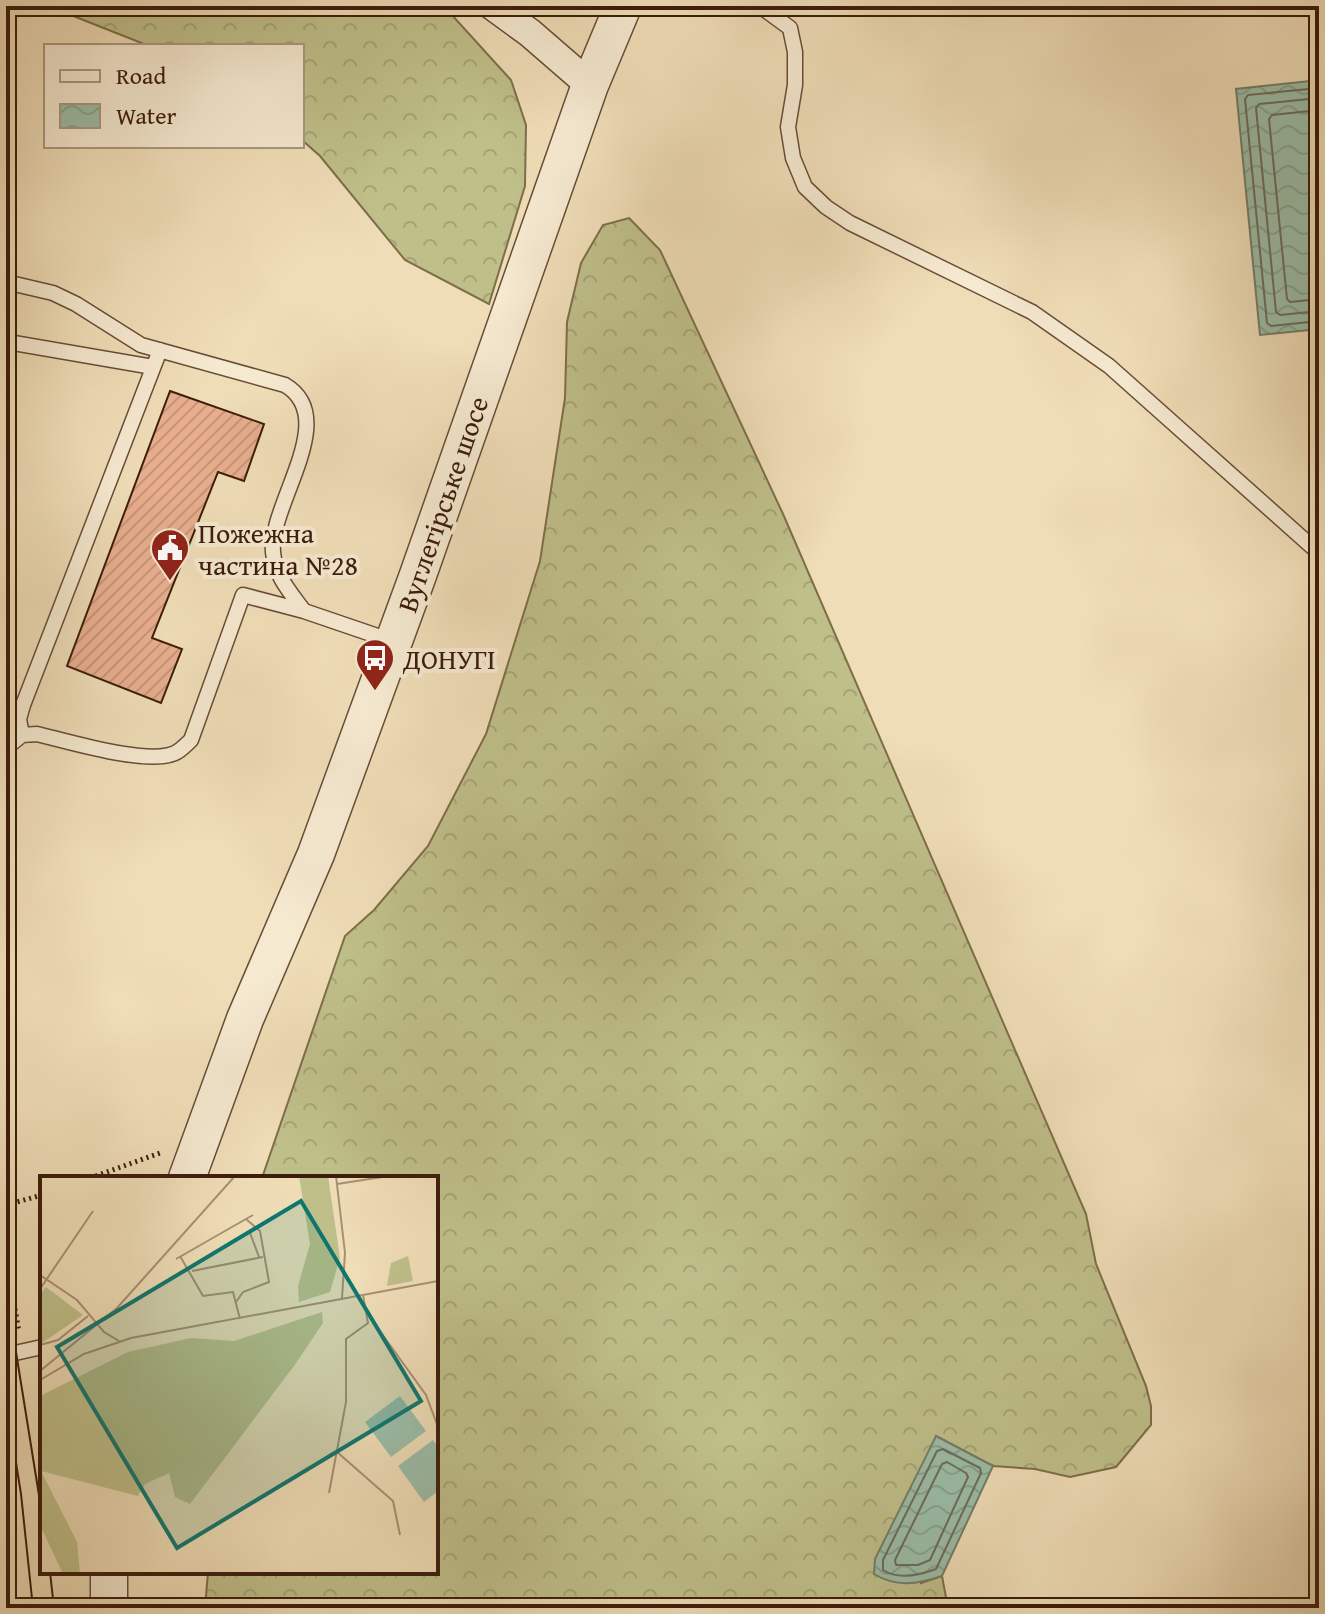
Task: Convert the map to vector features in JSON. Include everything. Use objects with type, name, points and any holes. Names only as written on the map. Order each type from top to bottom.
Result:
[{"type":"street","points":[[493,6],[530,33],[590,85]]},
{"type":"street","name":"Вуглегірське шосе","points":[[188,1176],[245,1019],[316,854],[590,85],[623,6]]},
{"type":"street","points":[[109,1574],[109,1608]]},
{"type":"lane","points":[[760,6],[790,28],[795,52],[795,85],[788,127],[793,158],[805,187],[826,207],[850,223],[1032,312],[1109,366],[1319,553]]},
{"type":"lane","points":[[6,282],[53,293],[141,345],[285,385],[298,393],[305,406],[307,422],[272,547],[278,577],[304,611]]},
{"type":"lane","points":[[8,342],[153,367]]},
{"type":"lane","points":[[22,735],[19,719],[23,705],[160,350]]},
{"type":"lane","points":[[6,748],[22,735],[37,734],[143,757],[177,753],[191,740],[243,595],[304,611],[393,641]]},
{"type":"lane","points":[[6,1355],[40,1348]]},
{"type":"path","points":[[96,1176],[201,1138]]},
{"type":"path","points":[[6,1205],[40,1196]]},
{"type":"path","points":[[13,1297],[23,1352]]},
{"type":"green space","points":[[48,6],[438,6],[452,15],[511,80],[526,125],[525,186],[489,304],[405,260],[320,156],[304,142],[304,44],[144,44]]},
{"type":"green space","points":[[629,218],[660,250],[783,514],[1086,1214],[1096,1264],[1146,1386],[1151,1406],[1151,1425],[1116,1467],[1070,1477],[1035,1469],[993,1466],[936,1436],[921,1583],[942,1576],[948,1608],[205,1608],[208,1574],[438,1574],[438,1176],[263,1176],[345,936],[374,910],[428,846],[486,734],[540,561],[565,398],[567,322],[581,263],[603,225]]},
{"type":"water","points":[[1319,80],[1319,329],[1260,335],[1236,89]]},
{"type":"water","points":[[936,1436],[993,1466],[942,1576],[916,1583],[891,1581],[874,1574],[875,1559]]},
{"type":"building","points":[[170,391],[264,424],[244,481],[218,472],[152,638],[182,649],[161,703],[67,666]]},
{"type":"tram line","points":[[6,1308],[40,1502]]},
{"type":"tram line","points":[[6,1400],[21,1494],[33,1608]]},
{"type":"tram line","points":[[50,1574],[54,1608]]},
{"type":"place","name":"Пожежна частина №28","points":[[170,582]]},
{"type":"place","name":"ДОНУГІ","points":[[375,692]]}]
